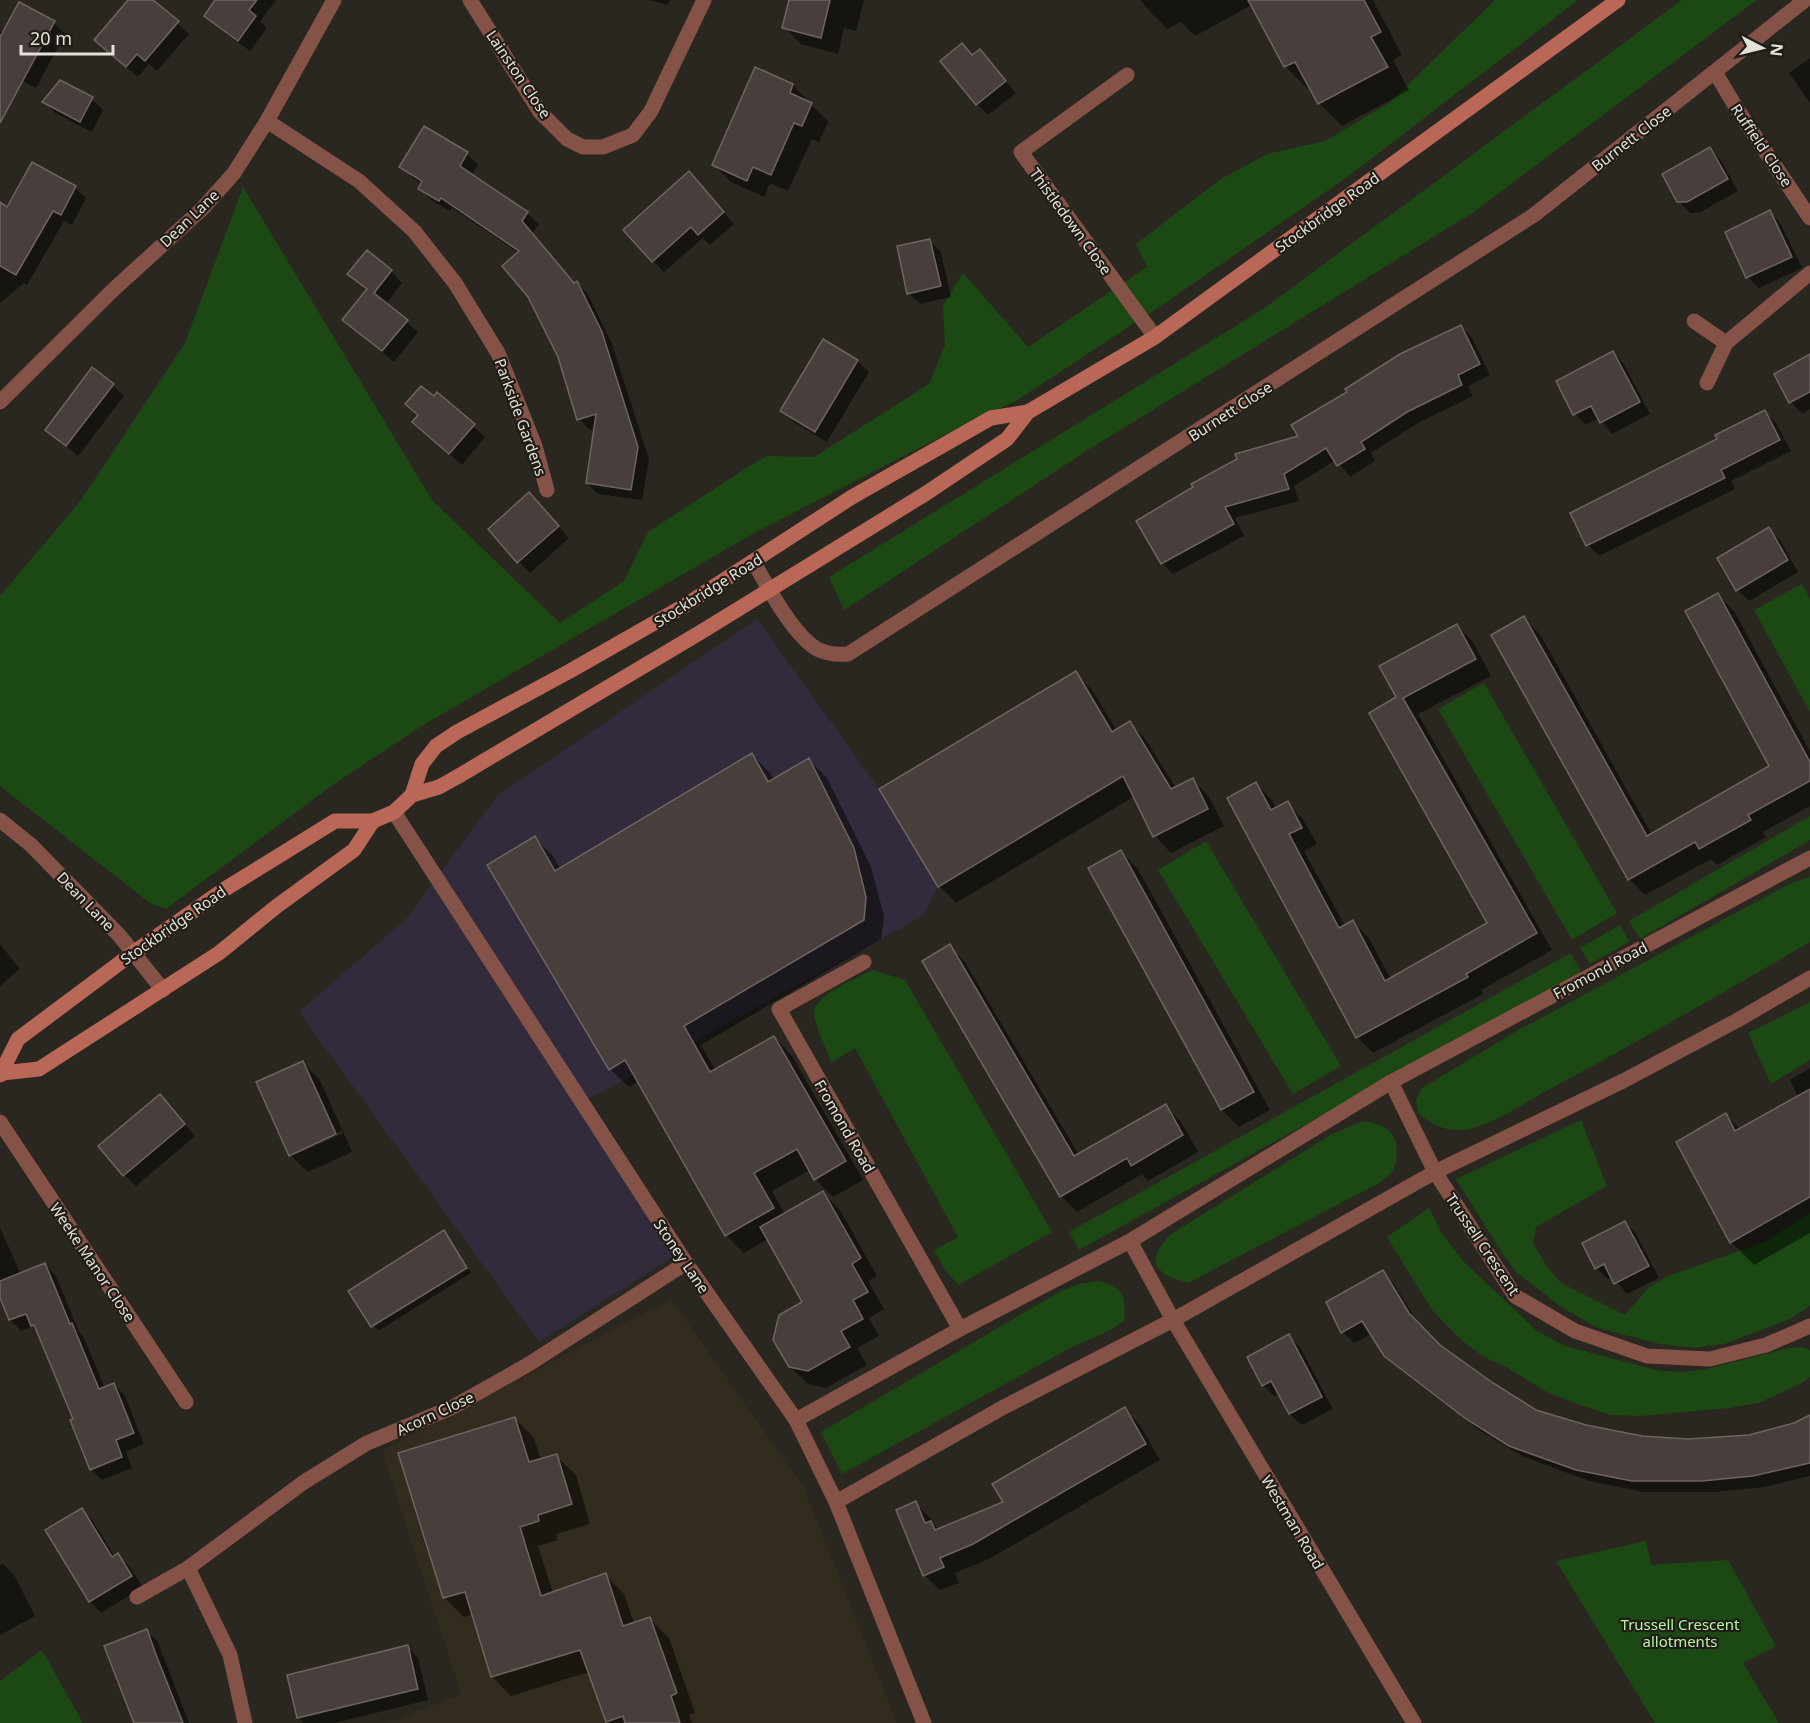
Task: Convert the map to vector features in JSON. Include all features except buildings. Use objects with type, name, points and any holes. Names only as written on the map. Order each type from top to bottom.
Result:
[{"type":"main road","name":"Stockbridge Road","points":[[412,795],[422,764],[436,746],[457,732],[684,606],[754,563],[852,497],[991,418],[1028,412],[1155,337],[1618,0]]},
{"type":"main road","name":"Stockbridge Road","points":[[1,1074],[18,1039],[133,953],[225,889],[335,821],[373,821],[394,812],[412,795],[439,787],[457,777],[770,590],[925,494],[1007,439],[1028,412]]},
{"type":"main road","name":"Stockbridge Road","points":[[1,1074],[39,1069],[219,953],[354,850],[373,821]]},
{"type":"street","name":"Dean Lane","points":[[0,402],[113,290],[202,209],[234,174],[267,121],[334,0]]},
{"type":"street","name":"Lainston Close","points":[[470,0],[540,112],[567,139],[583,147],[603,147],[633,135],[651,111],[704,0]]},
{"type":"street","name":"Burnett Close","points":[[754,563],[796,630],[816,649],[834,655],[848,654],[1534,215],[1805,0]]},
{"type":"street","name":"Ruffield Close","points":[[1715,72],[1810,218]]},
{"type":"street","name":"Thistledown Close","points":[[1127,75],[1021,152],[1155,337]]},
{"type":"street","name":"Parkside Gardens","points":[[267,121],[359,182],[414,231],[455,283],[498,353],[535,446],[547,490]]},
{"type":"street","points":[[1707,383],[1726,343],[1810,273]]},
{"type":"street","points":[[1694,321],[1726,343]]},
{"type":"street","name":"Stoney Lane","points":[[394,812],[686,1263],[796,1420],[836,1502],[924,1723]]},
{"type":"street","name":"Dean Lane","points":[[0,820],[31,845],[119,935],[163,990]]},
{"type":"street","name":"Fromond Road","points":[[796,1420],[960,1329],[1130,1241],[1391,1082],[1810,858]]},
{"type":"street","name":"Fromond Road","points":[[864,962],[778,1009],[960,1329]]},
{"type":"street","points":[[836,1502],[1002,1408],[1173,1320],[1435,1172],[1623,1081],[1736,1021],[1810,978]]},
{"type":"street","points":[[1391,1082],[1435,1172]]},
{"type":"street","name":"Weeke Manor Close","points":[[0,1122],[186,1402]]},
{"type":"street","name":"Trussell Crescent","points":[[1435,1172],[1515,1296],[1575,1331],[1647,1356],[1710,1359],[1766,1346],[1810,1326]]},
{"type":"street","points":[[1130,1241],[1173,1320]]},
{"type":"street","name":"Acorn Close","points":[[138,1597],[188,1568],[304,1482],[367,1443],[453,1407],[528,1364],[686,1263]]},
{"type":"street","name":"Westman Road","points":[[1173,1320],[1414,1723]]},
{"type":"street","points":[[188,1568],[230,1655],[245,1723]]},
{"type":"shaded area","points":[[757,619],[879,789],[938,887],[923,916],[587,1100],[676,1255],[539,1342],[299,1012],[405,920],[498,795]]},
{"type":"shaded area","points":[[671,1299],[803,1486],[897,1723],[387,1723],[461,1694],[382,1451]]},
{"type":"green space","points":[[1495,0],[1578,0],[1346,178],[1168,301],[1016,401],[970,422],[754,533],[425,724],[334,784],[166,909],[150,903],[0,786],[0,596],[81,500],[185,343],[243,187],[432,500],[560,623],[624,581],[648,532],[743,470],[767,456],[814,457],[929,384],[945,345],[943,305],[963,273],[1028,347],[1147,267],[1136,244],[1221,179],[1267,154],[1325,141],[1389,103]]},
{"type":"green space","points":[[1682,0],[1757,0],[1474,212],[1091,448],[844,610],[829,577],[1263,309]]},
{"type":"green space","points":[[1802,584],[1810,599],[1810,712],[1754,610]]},
{"type":"green space","points":[[1484,683],[1617,913],[1572,940],[1438,709]]},
{"type":"green space","points":[[1810,816],[1810,840],[1640,939],[1629,921]]},
{"type":"green space","points":[[1206,841],[1341,1066],[1293,1094],[1158,870]]},
{"type":"green space","points":[[1810,877],[1810,942],[1486,1124],[1464,1130],[1451,1130],[1428,1121],[1418,1113],[1416,1100],[1422,1088],[1515,1032],[1791,883]]},
{"type":"green space","points":[[1620,925],[1629,942],[1590,964],[1580,948]]},
{"type":"green space","points":[[1571,953],[1581,972],[1079,1250],[1069,1232]]},
{"type":"green space","points":[[873,970],[905,980],[1052,1232],[958,1285],[944,1268],[934,1250],[958,1237],[855,1048],[831,1063],[815,1019],[816,1006],[829,993]]},
{"type":"green space","points":[[1810,1002],[1810,1060],[1771,1084],[1748,1033]]},
{"type":"green space","points":[[1581,1120],[1607,1186],[1536,1227],[1533,1243],[1546,1265],[1561,1283],[1625,1315],[1648,1288],[1668,1276],[1765,1242],[1810,1213],[1810,1306],[1790,1319],[1724,1344],[1694,1348],[1660,1344],[1598,1328],[1561,1307],[1516,1272],[1456,1179]]},
{"type":"green space","points":[[1363,1121],[1387,1129],[1396,1144],[1397,1158],[1393,1169],[1379,1183],[1188,1283],[1161,1271],[1157,1265],[1157,1252],[1171,1234],[1332,1134]]},
{"type":"green space","points":[[1429,1208],[1442,1234],[1465,1263],[1537,1331],[1565,1346],[1660,1371],[1683,1372],[1802,1347],[1810,1350],[1810,1377],[1758,1403],[1729,1408],[1639,1416],[1611,1415],[1547,1392],[1508,1368],[1484,1357],[1461,1340],[1432,1310],[1387,1237]]},
{"type":"green space","points":[[1098,1281],[1113,1286],[1122,1294],[1125,1305],[1124,1321],[1111,1330],[1072,1347],[842,1474],[821,1432],[1061,1291],[1079,1284]]},
{"type":"green space","name":"Trussell Crescent allotments","points":[[1646,1541],[1651,1565],[1728,1560],[1776,1646],[1743,1663],[1779,1723],[1655,1723],[1556,1561]]},
{"type":"green space","points":[[42,1650],[83,1723],[0,1723],[0,1681]]}]
